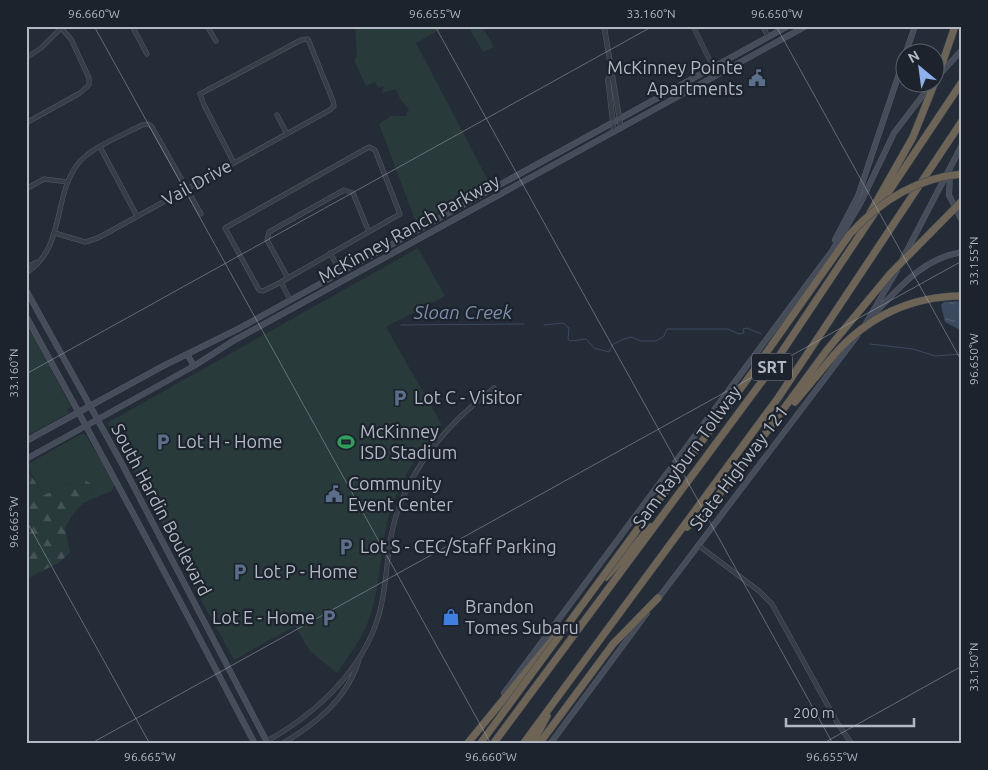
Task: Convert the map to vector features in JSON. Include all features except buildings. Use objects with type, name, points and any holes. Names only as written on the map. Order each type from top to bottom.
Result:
[{"type":"highway","points":[[946,50],[954,26]]},
{"type":"highway","name":"Sam Rayburn Tollway","points":[[493,744],[763,380],[962,82]]},
{"type":"highway","points":[[854,244],[913,137],[931,92]]},
{"type":"highway","name":"SRT","points":[[523,744],[797,371],[962,121]]},
{"type":"highway","points":[[480,744],[678,475],[850,234],[875,209],[895,195],[926,181],[962,174]]},
{"type":"highway","points":[[677,536],[701,516],[890,274],[962,201]]},
{"type":"highway","points":[[830,352],[860,329],[891,311],[930,298],[962,296]]},
{"type":"highway","points":[[467,744],[636,542],[664,515]]},
{"type":"highway","points":[[539,744],[613,644],[658,598]]},
{"type":"highway","points":[[532,744],[543,727],[551,707]]},
{"type":"main road","name":"McKinney Ranch Parkway","points":[[26,441],[290,300],[788,26]]},
{"type":"main road","name":"McKinney Ranch Parkway","points":[[26,459],[194,366],[294,307],[806,26]]},
{"type":"main road","points":[[910,42],[915,26]]},
{"type":"main road","points":[[946,69],[962,50]]},
{"type":"main road","points":[[816,271],[858,196],[896,80]]},
{"type":"main road","points":[[467,744],[850,223],[894,133],[927,92]]},
{"type":"main road","name":"State Highway 121","points":[[550,744],[868,320],[962,145]]},
{"type":"main road","points":[[950,166],[949,195],[962,221]]},
{"type":"main road","points":[[868,320],[913,273],[937,259],[962,252]]},
{"type":"main road","name":"South Hardin Boulevard","points":[[26,290],[91,406],[266,743]]},
{"type":"main road","points":[[290,300],[294,307]]},
{"type":"main road","name":"South Hardin Boulevard","points":[[26,316],[143,530],[255,744]]},
{"type":"main road","points":[[187,354],[194,366]]},
{"type":"main road","points":[[143,530],[152,522]]},
{"type":"main road","points":[[143,530],[155,528]]},
{"type":"street","points":[[132,26],[147,54]]},
{"type":"street","points":[[207,26],[216,40]]},
{"type":"street","points":[[604,26],[614,132]]},
{"type":"street","points":[[693,26],[717,75]]},
{"type":"street","points":[[763,26],[768,37]]},
{"type":"street","points":[[26,58],[41,48],[61,27],[71,39],[89,78],[89,85],[80,93],[26,123]]},
{"type":"street","name":"Vail Drive","points":[[55,233],[76,240],[90,241],[138,216],[186,189],[234,163],[287,134],[330,110],[334,106],[312,45],[306,39],[251,64],[200,94],[234,163]]},
{"type":"street","points":[[610,74],[614,80],[621,128]]},
{"type":"street","points":[[277,115],[287,134]]},
{"type":"street","points":[[26,273],[35,268],[37,262],[47,250],[55,233],[68,182],[78,163],[100,147],[142,125],[149,124],[152,127],[201,214]]},
{"type":"street","points":[[100,147],[138,216]]},
{"type":"street","points":[[368,147],[375,150],[400,214],[330,253],[263,291],[256,288],[225,228],[368,147]]},
{"type":"street","points":[[26,189],[44,179],[68,182]]},
{"type":"street","points":[[288,278],[268,240],[269,232],[344,190],[354,193],[369,232]]},
{"type":"street","points":[[330,253],[341,272]]},
{"type":"street","points":[[26,267],[37,262]]},
{"type":"street","points":[[281,282],[290,300]]},
{"type":"street","points":[[282,744],[310,726],[337,701],[352,682],[360,658],[380,613],[391,532],[405,493],[425,458],[448,430],[494,388]]},
{"type":"street","points":[[698,545],[759,590],[772,604],[838,724],[852,744]]},
{"type":"street","points":[[266,743],[310,714],[360,658]]},
{"type":"green space","points":[[355,26],[446,26],[416,43],[490,184],[417,225],[379,124],[391,116],[406,116],[409,109],[400,99],[396,89],[382,93],[384,86],[378,87],[375,82],[366,86],[354,60],[357,56]]},
{"type":"green space","points":[[468,26],[482,26],[494,47],[483,52]]},
{"type":"green space","points":[[418,248],[445,296],[386,327],[442,425],[412,464],[391,509],[387,521],[378,585],[366,627],[358,643],[337,673],[310,651],[295,626],[234,660],[195,589],[180,556],[107,423]]},
{"type":"green space","points":[[26,322],[71,407],[67,409],[69,413],[26,436]]},
{"type":"green space","points":[[81,434],[86,435],[114,484],[112,491],[92,499],[91,484],[74,481],[44,495],[26,465]]},
{"type":"green space","points":[[26,468],[44,495],[74,481],[85,480],[91,484],[92,499],[79,507],[65,528],[70,552],[60,562],[26,579]]},
{"type":"water","points":[[944,302],[962,302],[962,331],[945,322],[941,305]]},
{"type":"waterway","name":"Sloan Creek","points":[[544,325],[563,323],[569,328],[568,339],[570,341],[586,339],[594,348],[609,352],[613,344],[631,337],[641,341],[656,341],[664,336],[667,329],[728,329],[739,334],[744,333],[743,329],[747,328],[761,334]]},
{"type":"waterway","name":"Sloan Creek","points":[[401,325],[524,324]]},
{"type":"waterway","name":"Sloan Creek","points":[[870,344],[913,349],[935,356],[962,354]]},
{"type":"place","name":"McKinney Pointe Apartments","points":[[757,78]]},
{"type":"place","name":"Lot C - Visitor","points":[[400,398]]},
{"type":"place","name":"Lot H - Home","points":[[163,442]]},
{"type":"place","name":"McKinney ISD Stadium","points":[[346,442]]},
{"type":"place","name":"Community Event Center","points":[[334,494]]},
{"type":"place","name":"Lot S - CEC/Staff Parking","points":[[346,547]]},
{"type":"place","name":"Lot P - Home","points":[[240,572]]},
{"type":"place","name":"Brandon Tomes Subaru","points":[[451,617]]},
{"type":"place","name":"Lot E - Home","points":[[329,618]]}]
